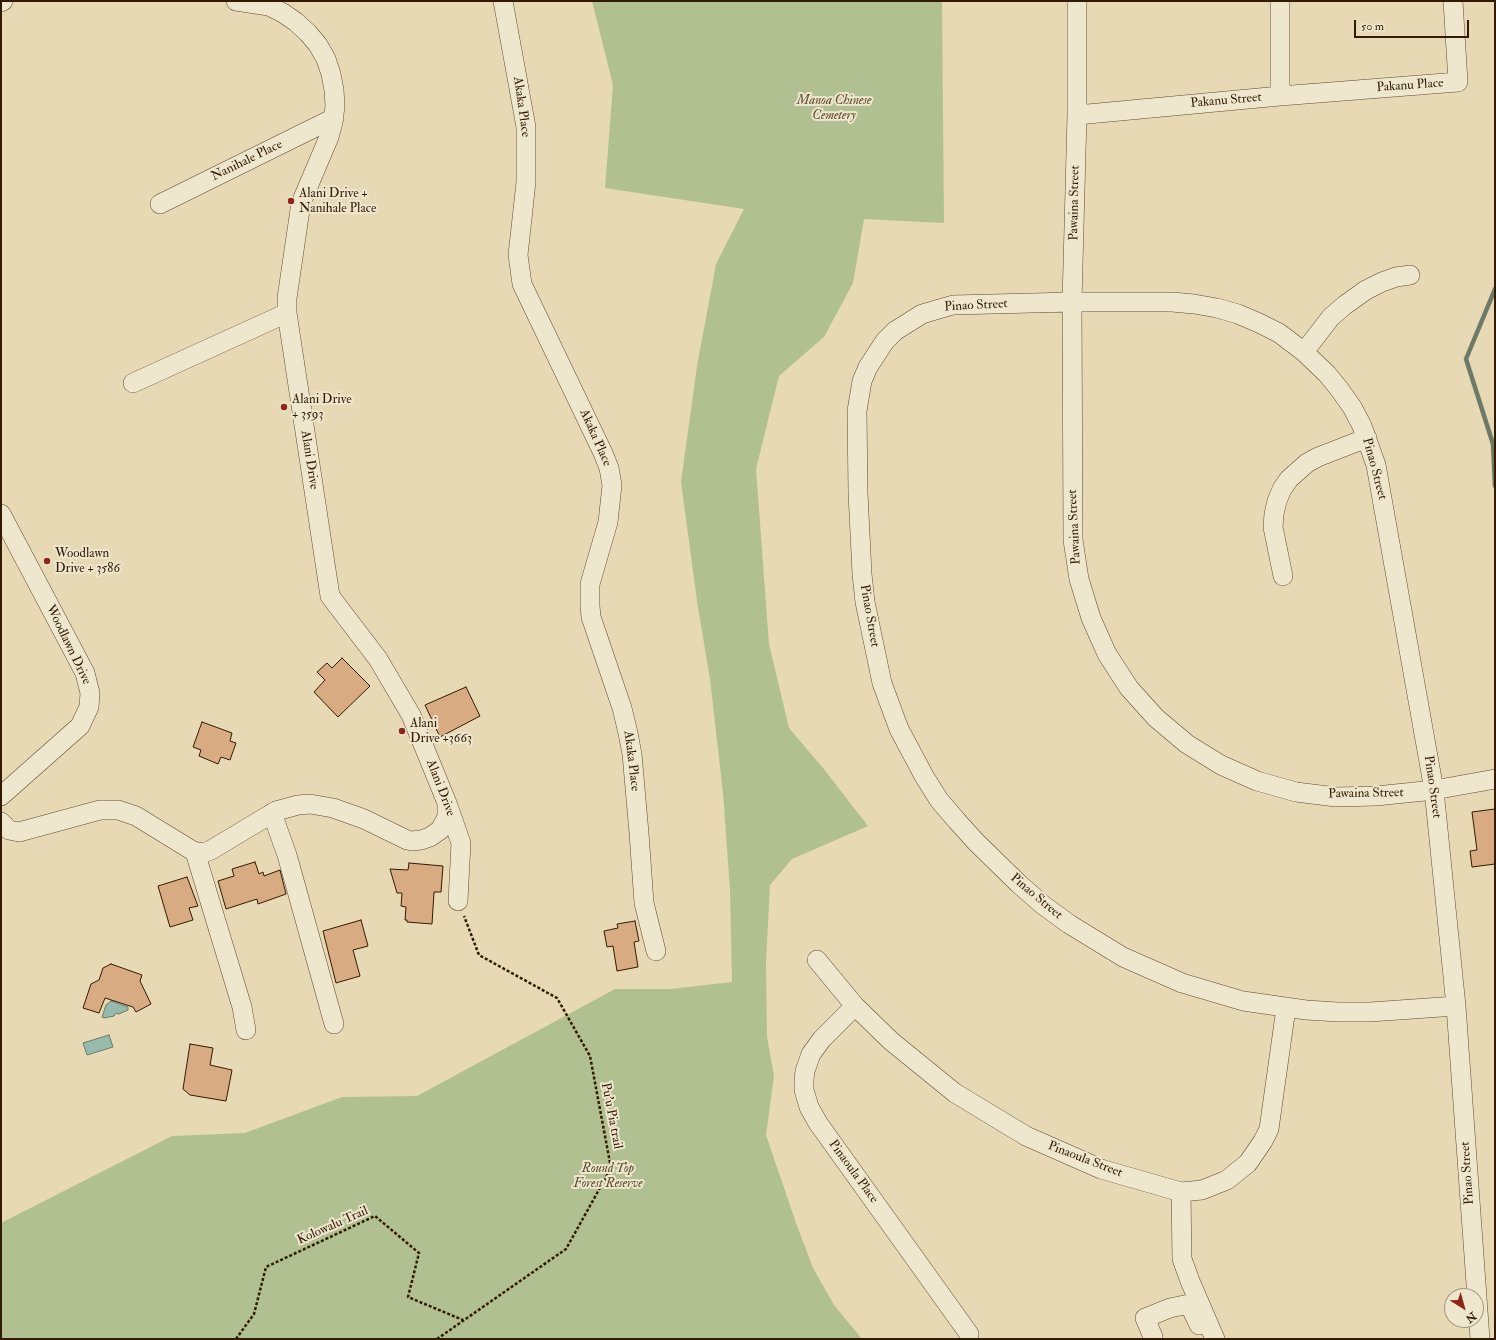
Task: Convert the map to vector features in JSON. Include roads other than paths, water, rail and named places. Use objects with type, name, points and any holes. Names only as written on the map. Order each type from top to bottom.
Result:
[{"type":"street","name":"Alani Drive","points":[[237,1],[269,6],[296,22],[308,33],[322,52],[331,74],[334,90],[334,118],[329,137],[301,203],[287,298],[287,313],[330,596],[378,659],[411,715],[447,803],[461,843],[458,901]]},
{"type":"street","name":"Akaka Place","points":[[503,1],[526,127],[526,182],[518,255],[522,284],[603,453],[609,468],[611,479],[611,501],[608,522],[590,584],[591,617],[622,708],[628,733],[632,754],[644,903],[656,951]]},
{"type":"street","name":"Pawaina Street","points":[[1077,1],[1077,115],[1072,302],[1073,540],[1078,573],[1091,618],[1107,654],[1129,688],[1156,718],[1187,744],[1220,765],[1257,781],[1296,792],[1336,797],[1376,796],[1434,790],[1495,779]]},
{"type":"street","name":"Pakanu Street","points":[[1077,115],[1280,96],[1280,1]]},
{"type":"street","name":"Pakanu Place","points":[[1280,96],[1458,82],[1453,1]]},
{"type":"street","name":"Nanihale Place","points":[[160,204],[334,118]]},
{"type":"street","points":[[1304,352],[1331,318],[1345,305],[1366,290],[1382,282],[1396,277],[1410,275]]},
{"type":"street","name":"Pinao Street","points":[[1456,1006],[1370,1012],[1338,1012],[1286,1008],[1243,1001],[1212,993],[1152,971],[1095,942],[1043,905],[976,842],[939,800],[910,752],[882,683],[868,618],[862,574],[857,410],[862,381],[868,367],[875,353],[895,331],[922,314],[937,308],[953,305],[1072,302],[1172,302],[1194,304],[1238,314],[1279,334],[1304,352],[1327,374],[1352,407],[1367,438],[1376,465],[1434,790],[1456,1006],[1480,1339]]},
{"type":"street","points":[[133,383],[287,313]]},
{"type":"street","points":[[1283,576],[1273,526],[1275,507],[1282,489],[1289,479],[1307,463],[1318,457],[1367,438]]},
{"type":"street","name":"Woodlawn Drive","points":[[1,514],[85,673],[89,686],[90,700],[84,720],[75,731],[1,796]]},
{"type":"street","points":[[1,844],[19,832],[100,810],[118,810],[136,816],[195,852],[203,853],[211,850],[272,813],[287,807],[298,805],[322,806],[364,819],[407,840],[416,841],[430,837],[440,830],[447,817],[447,803]]},
{"type":"street","points":[[272,813],[286,855],[334,1024]]},
{"type":"street","points":[[1,822],[9,830],[19,832]]},
{"type":"street","points":[[195,852],[242,1008],[246,1030]]},
{"type":"street","name":"Pinaoula Street","points":[[818,960],[855,1006],[891,1041],[955,1093],[1026,1136],[1101,1169],[1181,1192],[1202,1190],[1227,1180],[1248,1163],[1263,1142],[1269,1129],[1286,1008]]},
{"type":"street","name":"Pinaoula Place","points":[[855,1006],[822,1039],[811,1054],[805,1071],[804,1080],[804,1090],[809,1107],[818,1123],[969,1334]]},
{"type":"street","points":[[1181,1192],[1182,1259],[1215,1339]]},
{"type":"street","points":[[1153,1337],[1145,1318],[1170,1308],[1189,1304],[1204,1339]]},
{"type":"waterway","points":[[1495,289],[1466,359],[1493,444],[1495,486]]},
{"type":"place","name":"Alani Drive + Nanihale Place","points":[[291,201]]},
{"type":"place","name":"Alani Drive + 3593","points":[[284,407]]},
{"type":"place","name":"Woodlawn Drive + 3586","points":[[47,561]]},
{"type":"place","name":"Alani Drive +3663","points":[[402,731]]},
{"type":"park label","name":"Manoa Chinese Cemetery","points":[[834,108]]},
{"type":"park label","name":"Round Top Forest Reserve","points":[[608,1176]]}]
